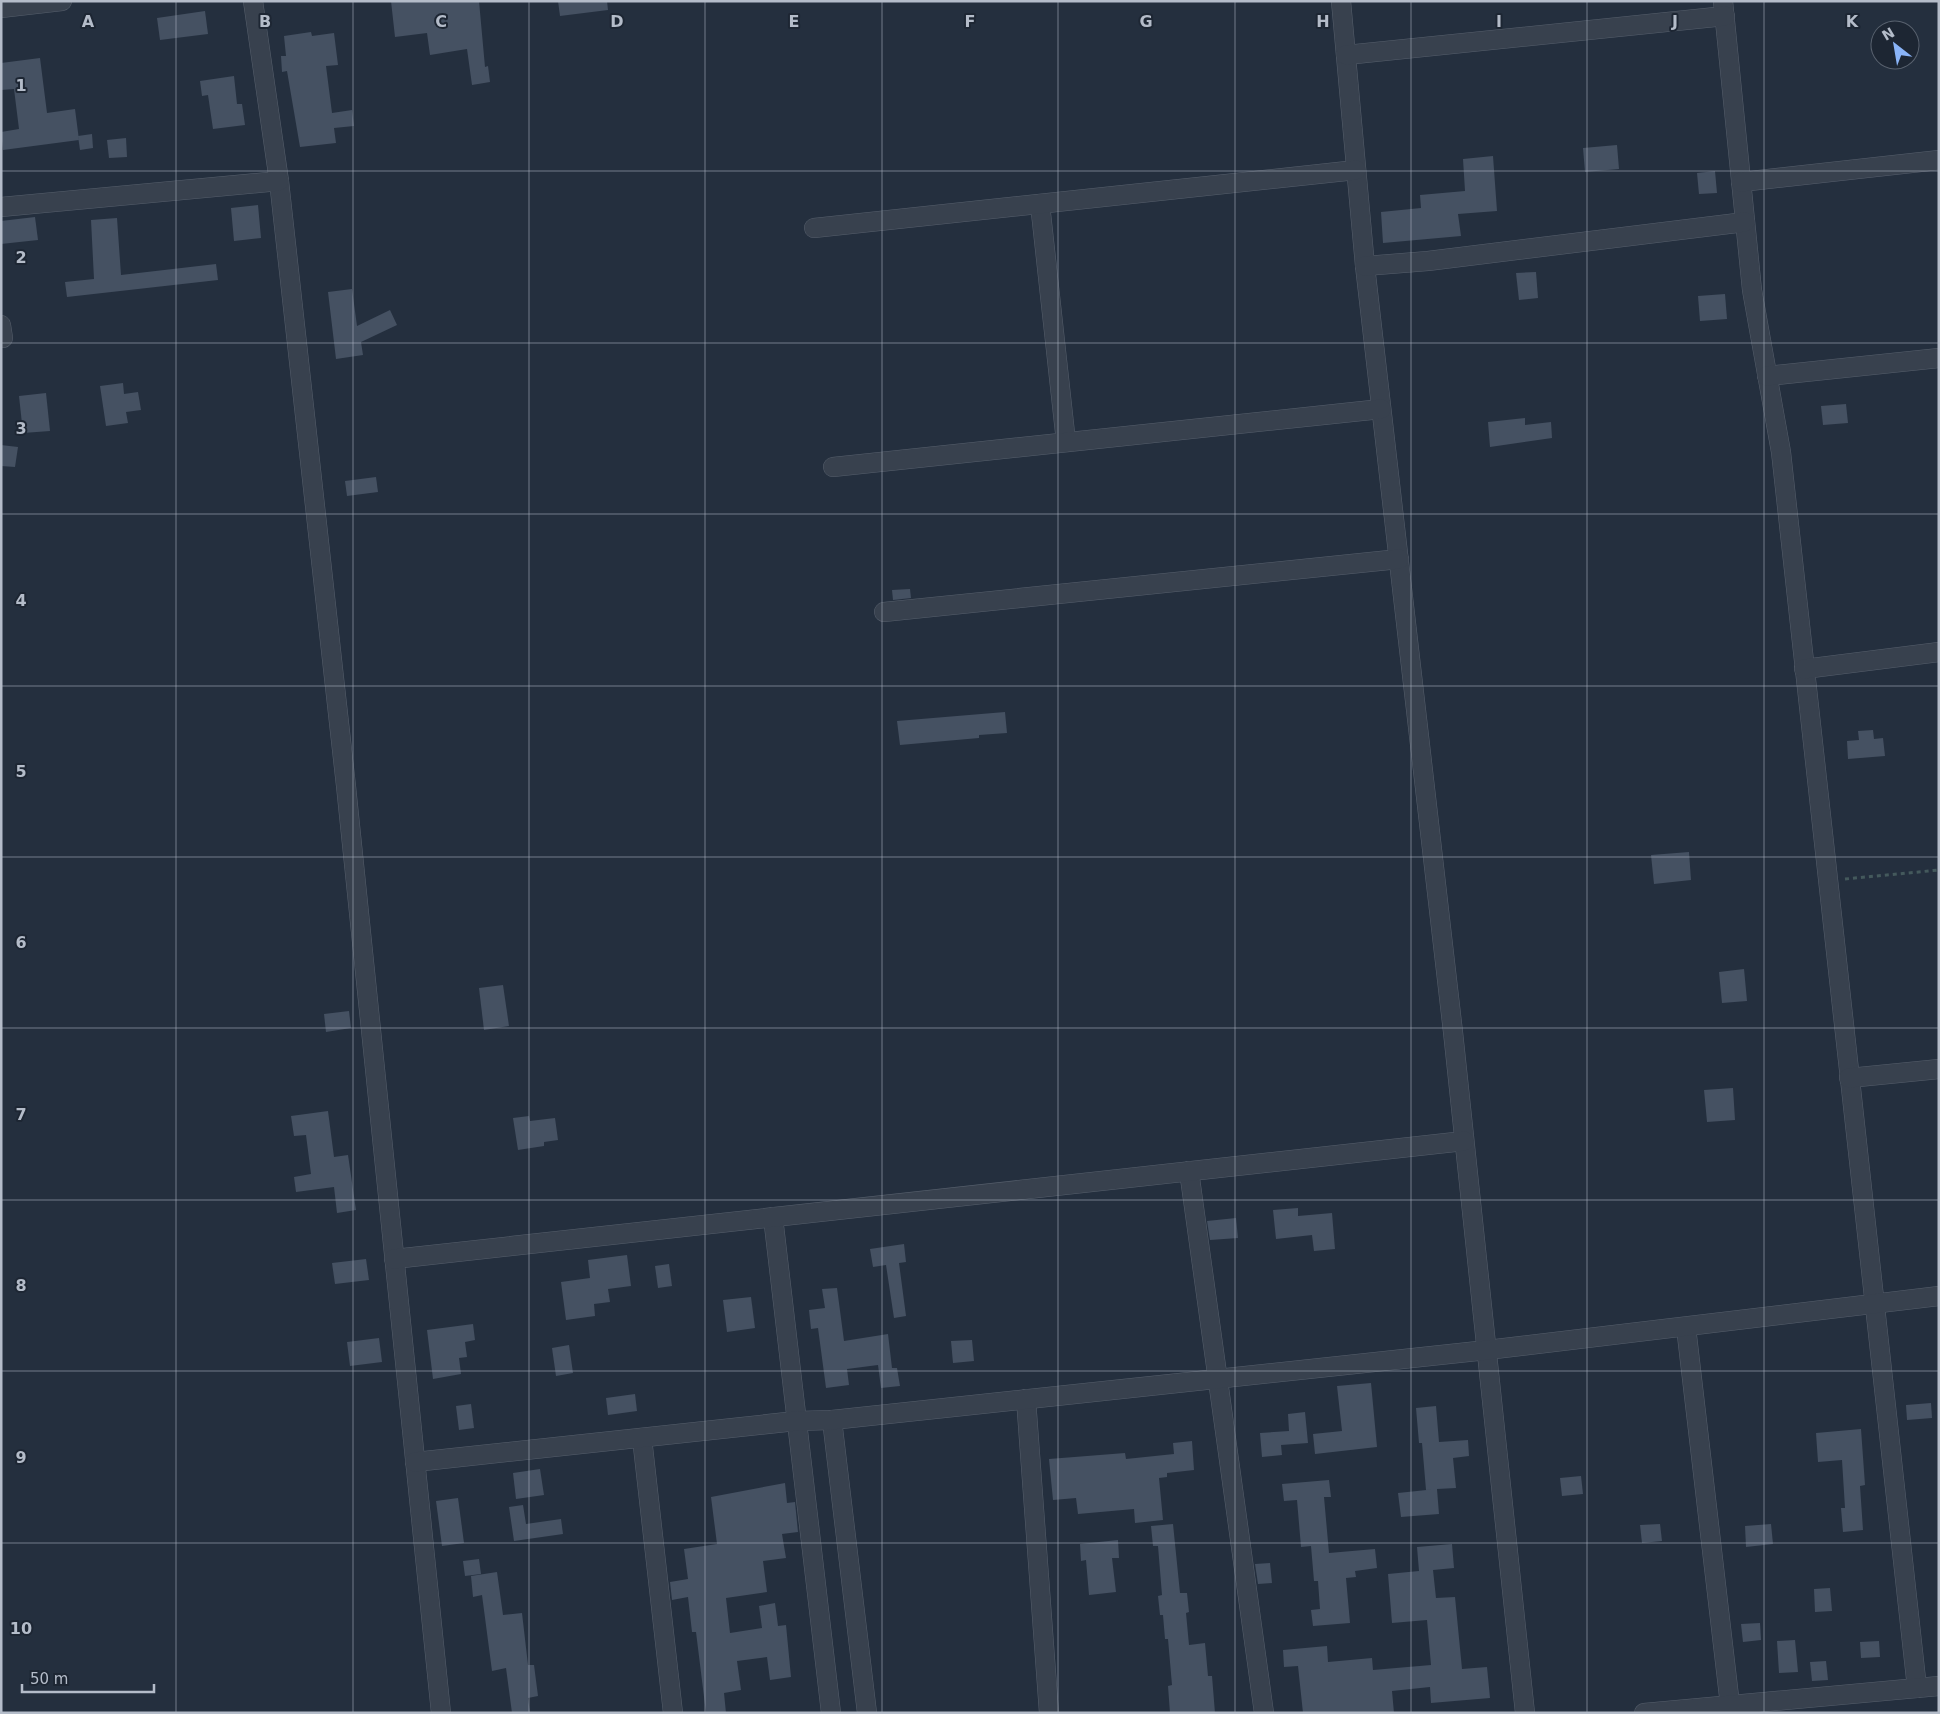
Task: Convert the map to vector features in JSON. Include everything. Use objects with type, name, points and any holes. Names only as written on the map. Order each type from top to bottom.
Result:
[{"type":"street","points":[[1,8],[62,1]]},
{"type":"street","points":[[253,1],[279,181],[346,786],[441,1713]]},
{"type":"street","points":[[1341,1],[1365,266],[1464,1140],[1525,1713]]},
{"type":"street","points":[[1346,55],[1724,9],[1752,290],[1781,452],[1916,1688]]},
{"type":"street","points":[[1741,182],[1939,160]]},
{"type":"street","points":[[814,228],[1356,170]]},
{"type":"street","points":[[1,207],[279,181]]},
{"type":"street","points":[[1040,204],[1066,442]]},
{"type":"street","points":[[1365,266],[1428,261],[1745,222]]},
{"type":"street","points":[[1767,376],[1939,358]]},
{"type":"street","points":[[833,467],[1381,408]]},
{"type":"street","points":[[884,612],[1398,559]]},
{"type":"street","points":[[1804,668],[1939,652]]},
{"type":"street","points":[[1849,1078],[1939,1069]]},
{"type":"street","points":[[394,1259],[1464,1140]]},
{"type":"street","points":[[1188,1171],[1264,1713]]},
{"type":"street","points":[[773,1217],[831,1713]]},
{"type":"street","points":[[416,1462],[796,1420],[832,1420],[1487,1350],[1939,1296]]},
{"type":"street","points":[[1686,1327],[1730,1705]]},
{"type":"street","points":[[1026,1399],[1049,1713]]},
{"type":"street","points":[[832,1420],[867,1713]]},
{"type":"street","points":[[642,1438],[673,1713]]},
{"type":"street","points":[[1644,1713],[1939,1686]]},
{"type":"path","points":[[1828,881],[1939,870]]},
{"type":"building","points":[[391,1],[479,1],[485,67],[488,66],[490,82],[472,85],[467,49],[430,55],[427,33],[395,37]]},
{"type":"building","points":[[558,1],[607,1],[608,10],[560,16]]},
{"type":"building","points":[[205,11],[208,34],[160,40],[157,18]]},
{"type":"building","points":[[311,32],[312,36],[334,33],[338,65],[326,66],[332,113],[352,110],[354,126],[334,128],[336,143],[300,147],[287,71],[282,72],[281,56],[286,56],[284,36]]},
{"type":"building","points":[[40,58],[47,113],[75,109],[79,140],[3,150],[1,132],[19,129],[14,89],[1,90],[1,63]]},
{"type":"building","points":[[234,76],[237,104],[242,104],[245,125],[213,129],[208,95],[202,96],[200,81]]},
{"type":"building","points":[[92,134],[93,148],[80,150],[78,136]]},
{"type":"building","points":[[126,138],[127,157],[109,158],[107,140]]},
{"type":"building","points":[[1617,145],[1619,169],[1585,172],[1583,148]]},
{"type":"building","points":[[1493,156],[1497,211],[1458,214],[1461,236],[1383,243],[1381,212],[1421,208],[1420,195],[1465,191],[1463,159]]},
{"type":"building","points":[[1715,171],[1717,193],[1699,194],[1697,173]]},
{"type":"building","points":[[258,205],[261,238],[234,241],[231,208]]},
{"type":"building","points":[[35,217],[38,240],[1,244],[1,221]]},
{"type":"building","points":[[117,218],[121,275],[216,264],[218,280],[67,297],[65,282],[94,279],[91,220]]},
{"type":"building","points":[[1536,272],[1538,298],[1519,300],[1516,273]]},
{"type":"building","points":[[352,289],[357,326],[390,310],[397,325],[361,342],[363,355],[336,359],[328,292]]},
{"type":"building","points":[[1725,294],[1727,319],[1700,321],[1698,296]]},
{"type":"building","points":[[123,383],[124,394],[138,392],[141,410],[126,412],[128,423],[106,426],[100,386]]},
{"type":"building","points":[[46,393],[50,431],[23,433],[19,396]]},
{"type":"building","points":[[1846,404],[1848,423],[1823,425],[1821,406]]},
{"type":"building","points":[[1525,418],[1525,425],[1551,422],[1552,438],[1490,447],[1488,422]]},
{"type":"building","points":[[1,445],[18,447],[15,467],[1,466]]},
{"type":"building","points":[[376,477],[378,492],[347,496],[345,481]]},
{"type":"building","points":[[910,589],[911,598],[893,600],[892,590]]},
{"type":"building","points":[[1005,712],[1007,733],[979,735],[979,738],[900,745],[897,721]]},
{"type":"building","points":[[1873,730],[1874,739],[1883,738],[1885,756],[1848,759],[1847,741],[1859,740],[1858,731]]},
{"type":"building","points":[[1689,852],[1691,880],[1654,884],[1651,855]]},
{"type":"building","points":[[1744,969],[1747,1001],[1722,1003],[1719,972]]},
{"type":"building","points":[[503,985],[509,1026],[484,1030],[479,988]]},
{"type":"building","points":[[349,1011],[351,1028],[326,1032],[324,1014]]},
{"type":"building","points":[[1733,1088],[1735,1120],[1707,1122],[1704,1090]]},
{"type":"building","points":[[328,1111],[334,1157],[348,1155],[356,1210],[337,1213],[334,1187],[296,1192],[294,1177],[311,1174],[306,1135],[294,1136],[291,1116]]},
{"type":"building","points":[[529,1116],[530,1121],[555,1118],[558,1140],[544,1142],[544,1146],[518,1150],[513,1118]]},
{"type":"building","points":[[1298,1208],[1298,1216],[1332,1213],[1335,1249],[1314,1251],[1312,1235],[1276,1239],[1273,1210]]},
{"type":"building","points":[[1236,1218],[1238,1238],[1210,1240],[1207,1221]]},
{"type":"building","points":[[904,1244],[906,1262],[899,1263],[906,1316],[894,1318],[886,1265],[873,1267],[870,1249]]},
{"type":"building","points":[[627,1255],[631,1286],[608,1289],[610,1302],[594,1304],[595,1316],[566,1320],[561,1282],[590,1278],[588,1260]]},
{"type":"building","points":[[366,1259],[369,1280],[335,1284],[332,1263]]},
{"type":"building","points":[[669,1264],[672,1286],[658,1288],[655,1266]]},
{"type":"building","points":[[837,1288],[844,1341],[888,1334],[892,1368],[897,1368],[900,1386],[881,1388],[878,1365],[847,1369],[849,1385],[826,1388],[818,1328],[811,1329],[809,1310],[825,1308],[822,1289]]},
{"type":"building","points":[[751,1297],[755,1328],[727,1332],[723,1300]]},
{"type":"building","points":[[473,1324],[475,1340],[465,1342],[467,1357],[459,1358],[461,1374],[433,1379],[427,1330]]},
{"type":"building","points":[[379,1338],[382,1362],[350,1366],[347,1342]]},
{"type":"building","points":[[972,1340],[974,1361],[953,1363],[951,1341]]},
{"type":"building","points":[[569,1345],[573,1373],[556,1376],[552,1348]]},
{"type":"building","points":[[1371,1383],[1377,1447],[1315,1454],[1313,1434],[1342,1431],[1337,1386]]},
{"type":"building","points":[[635,1394],[637,1411],[608,1415],[606,1398]]},
{"type":"building","points":[[1931,1403],[1932,1418],[1907,1420],[1906,1405]]},
{"type":"building","points":[[471,1404],[474,1428],[459,1430],[456,1406]]},
{"type":"building","points":[[1436,1406],[1439,1442],[1468,1440],[1469,1456],[1453,1458],[1456,1488],[1437,1489],[1439,1514],[1401,1517],[1398,1493],[1436,1489],[1426,1490],[1422,1443],[1419,1443],[1416,1408]]},
{"type":"building","points":[[1305,1412],[1308,1443],[1281,1445],[1282,1455],[1262,1457],[1260,1433],[1289,1431],[1288,1414]]},
{"type":"building","points":[[1861,1429],[1865,1485],[1860,1486],[1863,1530],[1843,1532],[1841,1508],[1845,1508],[1842,1460],[1818,1462],[1816,1433]]},
{"type":"building","points":[[1192,1441],[1194,1470],[1167,1473],[1167,1477],[1159,1478],[1163,1520],[1135,1523],[1134,1509],[1078,1514],[1076,1498],[1053,1500],[1049,1459],[1125,1453],[1126,1459],[1174,1454],[1173,1443]]},
{"type":"building","points":[[540,1469],[544,1495],[516,1499],[513,1473]]},
{"type":"building","points":[[1581,1476],[1583,1494],[1562,1496],[1560,1478]]},
{"type":"building","points":[[1329,1480],[1331,1497],[1324,1497],[1329,1553],[1375,1549],[1377,1568],[1355,1571],[1356,1577],[1346,1578],[1350,1623],[1313,1626],[1311,1610],[1320,1609],[1318,1581],[1314,1581],[1311,1546],[1301,1547],[1297,1500],[1284,1501],[1282,1484]]},
{"type":"building","points":[[785,1483],[787,1503],[795,1502],[798,1532],[782,1534],[786,1558],[763,1561],[767,1592],[726,1598],[730,1633],[762,1628],[759,1606],[775,1603],[778,1626],[786,1625],[791,1677],[770,1680],[767,1657],[737,1661],[741,1690],[724,1693],[726,1713],[706,1713],[696,1632],[692,1632],[688,1597],[672,1600],[670,1582],[688,1579],[684,1549],[717,1544],[711,1497]]},
{"type":"building","points":[[458,1498],[464,1543],[442,1546],[436,1501]]},
{"type":"building","points":[[523,1505],[526,1524],[561,1519],[563,1534],[514,1541],[509,1507]]},
{"type":"building","points":[[1173,1524],[1180,1593],[1187,1593],[1189,1612],[1186,1613],[1189,1645],[1205,1643],[1208,1676],[1212,1676],[1215,1713],[1170,1713],[1168,1686],[1172,1685],[1168,1639],[1165,1639],[1163,1615],[1160,1615],[1158,1596],[1162,1595],[1158,1546],[1153,1546],[1151,1526]]},
{"type":"building","points":[[1660,1524],[1662,1541],[1642,1543],[1640,1525]]},
{"type":"building","points":[[1771,1524],[1773,1544],[1746,1547],[1745,1526]]},
{"type":"building","points":[[1118,1540],[1119,1558],[1112,1558],[1116,1592],[1089,1595],[1086,1560],[1081,1561],[1080,1544]]},
{"type":"building","points":[[1452,1544],[1454,1568],[1433,1570],[1436,1598],[1455,1597],[1462,1669],[1487,1667],[1490,1698],[1431,1703],[1430,1687],[1392,1691],[1394,1713],[1303,1713],[1298,1666],[1284,1667],[1283,1650],[1327,1646],[1328,1662],[1372,1658],[1373,1670],[1431,1665],[1427,1620],[1392,1623],[1388,1574],[1419,1571],[1417,1547]]},
{"type":"building","points":[[479,1559],[481,1574],[465,1576],[463,1561]]},
{"type":"building","points":[[1270,1563],[1272,1583],[1258,1584],[1255,1564]]},
{"type":"building","points":[[497,1572],[503,1615],[522,1613],[528,1665],[534,1665],[538,1696],[528,1698],[530,1713],[512,1713],[506,1668],[492,1671],[482,1595],[473,1597],[471,1576]]},
{"type":"building","points":[[1830,1588],[1832,1611],[1815,1612],[1814,1589]]},
{"type":"building","points":[[1760,1623],[1761,1640],[1743,1642],[1741,1624]]},
{"type":"building","points":[[1795,1640],[1798,1672],[1779,1673],[1777,1641]]},
{"type":"building","points":[[1879,1641],[1880,1657],[1861,1658],[1860,1642]]},
{"type":"building","points":[[1826,1661],[1828,1680],[1812,1681],[1810,1662]]}]
